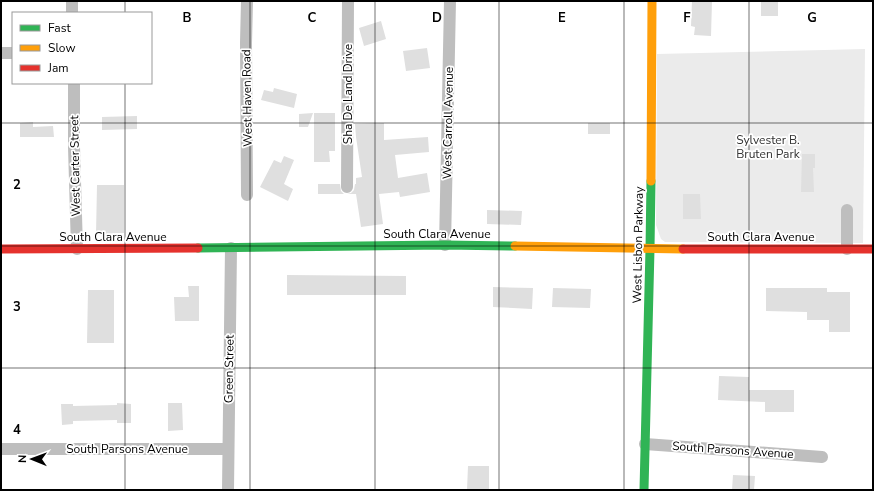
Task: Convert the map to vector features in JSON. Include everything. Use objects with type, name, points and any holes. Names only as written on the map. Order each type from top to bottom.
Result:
[{"type":"street","points":[[72,1],[72,12]]},
{"type":"street","name":"West Haven Road","points":[[247,1],[247,195]]},
{"type":"street","name":"Sha De Land Drive","points":[[347,187],[348,1]]},
{"type":"street","name":"West Carroll Avenue","points":[[445,245],[450,1]]},
{"type":"street","name":"West Lisbon Parkway","points":[[644,490],[650,249],[652,1]]},
{"type":"street","points":[[1,53],[12,53]]},
{"type":"street","name":"West Carter Street","points":[[74,84],[77,249]]},
{"type":"street","points":[[847,210],[847,249]]},
{"type":"street","name":"South Clara Avenue","points":[[1,249],[445,245],[650,249],[873,249]]},
{"type":"street","name":"Green Street","points":[[228,490],[231,248]]},
{"type":"street","name":"South Parsons Avenue","points":[[645,444],[822,457]]},
{"type":"street","name":"South Parsons Avenue","points":[[1,449],[228,449]]},
{"type":"green space","name":"Sylvester B. Bruten Park","points":[[865,49],[863,243],[665,242],[661,239],[656,225],[657,54]]},
{"type":"building","points":[[692,1],[712,1],[711,36],[694,35],[695,27],[691,26]]},
{"type":"building","points":[[761,1],[778,1],[778,16],[761,16]]},
{"type":"building","points":[[381,21],[386,39],[364,46],[359,28]]},
{"type":"building","points":[[427,48],[430,68],[406,71],[403,51]]},
{"type":"building","points":[[274,88],[297,94],[294,108],[261,100],[264,90],[273,92]]},
{"type":"building","points":[[313,113],[308,127],[299,127],[299,114]]},
{"type":"building","points":[[314,113],[335,113],[335,151],[329,151],[330,162],[314,162]]},
{"type":"building","points":[[137,116],[137,129],[102,130],[102,117]]},
{"type":"building","points":[[33,122],[33,127],[53,126],[54,137],[20,137],[20,123]]},
{"type":"building","points":[[384,123],[384,140],[428,137],[429,152],[395,155],[398,178],[427,173],[430,192],[400,197],[399,192],[379,194],[383,224],[361,227],[356,194],[347,194],[354,190],[356,178],[362,177],[355,124]]},
{"type":"building","points":[[588,123],[610,123],[610,134],[588,134]]},
{"type":"building","points":[[802,154],[815,154],[815,168],[813,168],[814,192],[801,192]]},
{"type":"building","points":[[284,156],[294,160],[284,184],[293,189],[288,201],[260,187],[274,160],[281,163]]},
{"type":"building","points":[[318,184],[340,184],[341,191],[344,194],[318,194]]},
{"type":"building","points":[[97,185],[124,185],[124,233],[96,234]]},
{"type":"building","points":[[683,194],[700,194],[701,219],[683,219]]},
{"type":"building","points":[[487,210],[522,211],[521,225],[487,224]]},
{"type":"building","points":[[287,275],[406,276],[406,295],[287,295]]},
{"type":"building","points":[[188,286],[199,286],[199,321],[175,321],[174,297],[189,297]]},
{"type":"building","points":[[493,287],[533,288],[532,309],[493,307]]},
{"type":"building","points":[[553,288],[591,289],[590,308],[552,307]]},
{"type":"building","points":[[766,288],[827,288],[827,292],[850,292],[850,332],[829,332],[829,320],[807,320],[807,312],[766,311]]},
{"type":"building","points":[[88,290],[114,290],[114,343],[87,343]]},
{"type":"building","points":[[719,376],[749,377],[749,390],[794,390],[794,412],[765,412],[765,402],[718,400]]},
{"type":"building","points":[[117,403],[131,404],[131,423],[117,423],[117,420],[73,421],[73,424],[62,425],[61,404],[73,404],[73,406],[117,405]]},
{"type":"building","points":[[168,403],[182,403],[183,430],[168,431]]},
{"type":"building","points":[[468,466],[489,466],[489,490],[467,490]]},
{"type":"building","points":[[733,475],[755,476],[754,490],[732,490]]},
{"type":"traffic: fast","points":[[644,490],[651,181]]},
{"type":"traffic: fast","points":[[198,248],[445,245],[515,246]]},
{"type":"traffic: slow","points":[[651,181],[652,1]]},
{"type":"traffic: slow","points":[[515,246],[683,249]]},
{"type":"traffic: jam","points":[[1,249],[198,248]]},
{"type":"traffic: jam","points":[[683,249],[873,249]]}]
